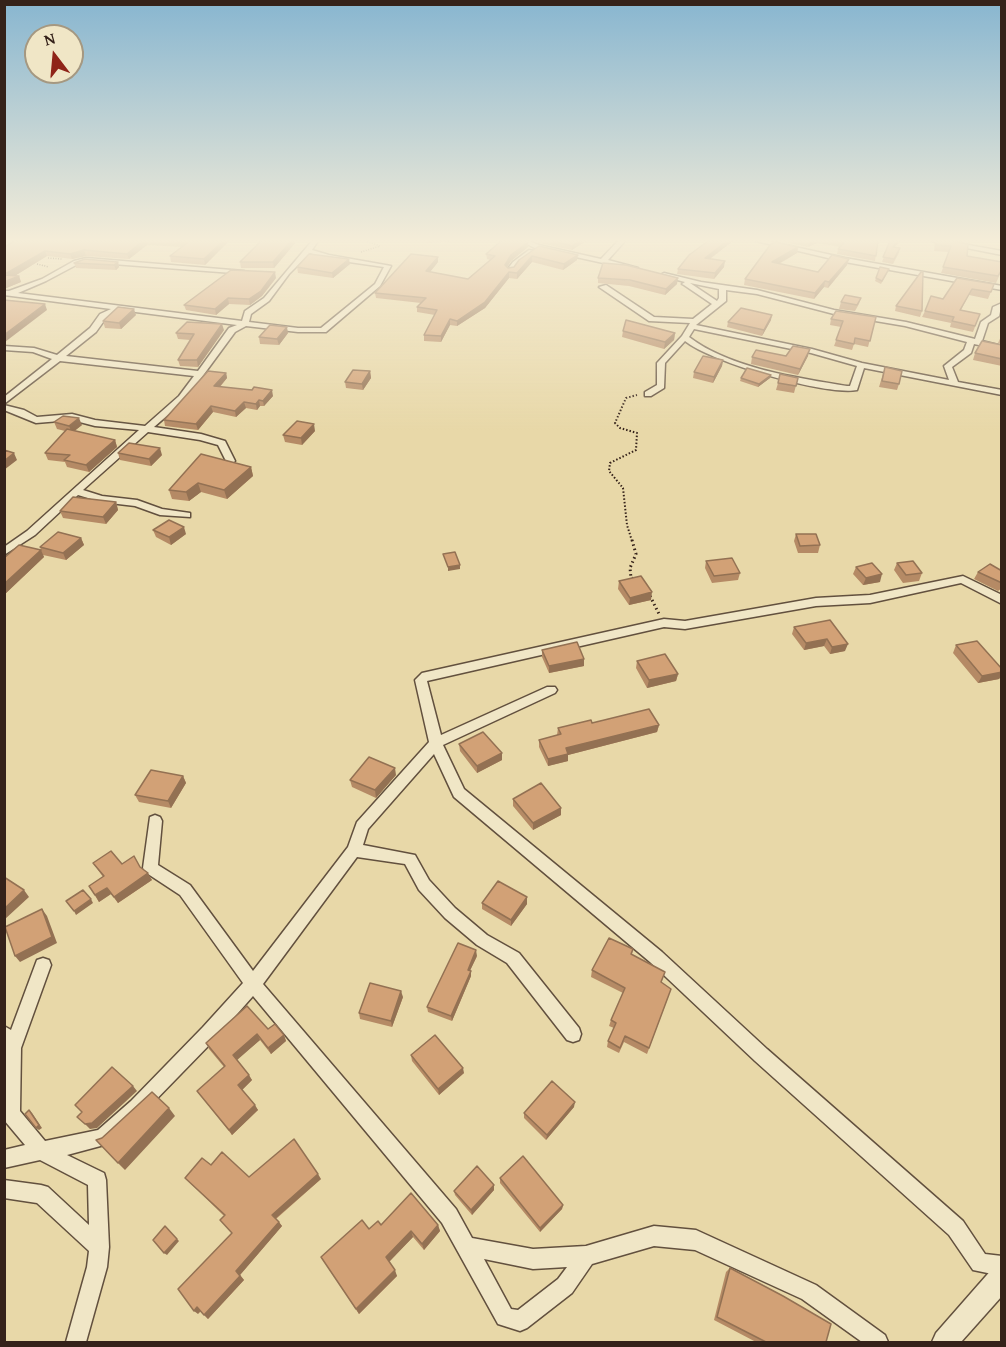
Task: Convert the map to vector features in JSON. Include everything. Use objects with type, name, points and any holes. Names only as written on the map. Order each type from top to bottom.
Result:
[{"type":"street","points":[[85,304],[298,330],[323,330],[355,304]]},
{"type":"street","points":[[4,552],[31,533],[182,398],[232,330],[245,323],[248,313],[264,304]]},
{"type":"street","points":[[629,304],[652,319],[694,324],[812,351],[861,365],[1002,393]]},
{"type":"street","points":[[648,394],[662,386],[662,363],[694,324],[717,304]]},
{"type":"street","points":[[803,304],[834,312],[906,324],[1002,348]]},
{"type":"street","points":[[954,382],[948,366],[968,351],[985,322],[995,316],[996,309],[1002,305]]},
{"type":"street","points":[[4,402],[93,330],[103,316],[119,307]]},
{"type":"street","points":[[224,320],[232,330]]},
{"type":"street","points":[[685,337],[691,344],[723,359],[798,381],[847,389],[854,388],[861,365]]},
{"type":"street","points":[[4,348],[34,350],[57,358],[201,374]]},
{"type":"street","points":[[4,407],[36,420],[72,417],[95,423],[148,428],[201,437],[222,443],[230,461]]},
{"type":"street","points":[[76,491],[101,499],[137,503],[160,512],[186,515]]},
{"type":"street","points":[[1002,600],[963,579],[870,599],[816,602],[685,625],[664,623],[426,676],[421,680],[436,743],[459,794],[656,957],[761,1055],[956,1228],[980,1263],[1002,1266]]},
{"type":"street","points":[[4,1159],[102,1138],[137,1107],[254,984],[354,850],[362,826],[436,743],[551,690]]},
{"type":"street","points":[[155,821],[150,868],[185,890],[254,984],[449,1216],[505,1317],[520,1321],[566,1287],[586,1256]]},
{"type":"street","points":[[354,850],[410,859],[424,885],[450,913],[482,940],[513,958],[573,1034]]},
{"type":"street","points":[[43,965],[9,1041],[11,1114],[41,1151],[97,1180],[99,1247],[97,1267],[76,1342]]},
{"type":"street","points":[[4,1189],[41,1194],[99,1247]]},
{"type":"street","points":[[465,1246],[533,1259],[586,1256],[654,1236],[696,1240],[809,1292],[878,1342]]},
{"type":"street","points":[[945,1342],[1002,1277]]},
{"type":"path","points":[[637,580],[631,578],[630,568],[636,555],[627,525],[623,488],[609,471],[610,463],[636,450],[638,442],[637,433],[620,428],[615,423],[626,398],[648,394]]},
{"type":"path","points":[[648,593],[664,623]]},
{"type":"building","points":[[4,304],[45,304],[4,335]]},
{"type":"building","points":[[186,304],[221,304],[215,309],[184,305]]},
{"type":"building","points":[[420,304],[482,304],[457,321],[450,319],[441,336],[424,335],[437,310],[417,307]]},
{"type":"building","points":[[898,304],[922,304],[922,311],[896,306]]},
{"type":"building","points":[[928,304],[964,304],[960,310],[980,314],[975,326],[952,321],[954,317],[925,311]]},
{"type":"building","points":[[118,307],[134,309],[119,323],[103,321]]},
{"type":"building","points":[[741,308],[772,315],[764,330],[728,322]]},
{"type":"building","points":[[836,311],[876,317],[870,341],[855,338],[854,344],[836,340],[843,321],[831,319]]},
{"type":"building","points":[[626,320],[675,333],[665,342],[623,331]]},
{"type":"building","points":[[187,322],[222,324],[197,360],[178,360],[194,334],[176,333]]},
{"type":"building","points":[[270,325],[287,327],[277,339],[259,337]]},
{"type":"building","points":[[982,341],[1002,345],[1002,359],[975,353]]},
{"type":"building","points":[[793,346],[810,349],[800,369],[752,357],[756,350],[786,356]]},
{"type":"building","points":[[703,356],[723,360],[714,377],[694,372]]},
{"type":"building","points":[[885,367],[902,371],[899,384],[882,381]]},
{"type":"building","points":[[747,368],[771,375],[759,384],[741,378]]},
{"type":"building","points":[[353,370],[370,371],[362,384],[345,382]]},
{"type":"building","points":[[208,371],[226,373],[214,386],[272,390],[263,401],[259,400],[256,404],[244,402],[235,411],[211,406],[196,424],[164,420]]},
{"type":"building","points":[[780,374],[798,378],[796,386],[778,383]]},
{"type":"building","points":[[63,416],[79,418],[69,426],[54,422]]},
{"type":"building","points":[[297,421],[314,424],[301,438],[283,435]]},
{"type":"building","points":[[67,429],[115,440],[86,465],[64,460],[70,455],[45,453]]},
{"type":"building","points":[[129,443],[160,448],[149,459],[118,453]]},
{"type":"building","points":[[4,450],[14,453],[4,461]]},
{"type":"building","points":[[201,454],[251,467],[224,490],[198,483],[186,492],[169,490]]},
{"type":"building","points":[[73,497],[116,502],[103,517],[60,511]]},
{"type":"building","points":[[169,520],[184,527],[169,537],[153,530]]},
{"type":"building","points":[[58,532],[81,538],[63,553],[40,547]]},
{"type":"building","points":[[796,534],[816,534],[820,545],[800,546]]},
{"type":"building","points":[[19,545],[41,550],[4,584],[4,558]]},
{"type":"building","points":[[455,552],[460,565],[448,567],[443,554]]},
{"type":"building","points":[[732,558],[740,573],[714,576],[706,561]]},
{"type":"building","points":[[913,561],[922,573],[906,575],[897,563]]},
{"type":"building","points":[[872,563],[882,574],[866,578],[856,567]]},
{"type":"building","points":[[990,564],[1002,571],[1002,583],[978,572]]},
{"type":"building","points":[[641,576],[652,592],[630,598],[619,581]]},
{"type":"building","points":[[830,620],[848,644],[832,647],[827,639],[806,643],[794,627]]},
{"type":"building","points":[[977,641],[1002,669],[1002,672],[982,676],[956,645]]},
{"type":"building","points":[[577,642],[584,659],[549,666],[542,650]]},
{"type":"building","points":[[665,654],[678,674],[649,680],[637,661]]},
{"type":"building","points":[[649,709],[659,725],[566,748],[568,754],[548,759],[539,740],[561,734],[558,728],[591,720],[592,723]]},
{"type":"building","points":[[483,732],[502,753],[477,766],[459,744]]},
{"type":"building","points":[[369,757],[395,768],[375,790],[350,780]]},
{"type":"building","points":[[151,770],[183,776],[168,801],[135,795]]},
{"type":"building","points":[[541,783],[561,808],[533,823],[513,799]]},
{"type":"building","points":[[111,851],[122,864],[134,856],[140,867],[148,873],[114,897],[107,888],[95,895],[89,886],[104,876],[93,863]]},
{"type":"building","points":[[4,877],[24,890],[4,909]]},
{"type":"building","points":[[498,881],[527,897],[511,920],[482,903]]},
{"type":"building","points":[[83,890],[91,899],[74,911],[66,901]]},
{"type":"building","points":[[42,909],[52,937],[15,956],[5,927]]},
{"type":"building","points":[[609,938],[633,949],[631,954],[665,972],[661,982],[671,989],[649,1048],[625,1036],[620,1048],[608,1041],[616,1023],[611,1020],[625,988],[592,970]]},
{"type":"building","points":[[458,943],[476,950],[468,970],[471,971],[451,1016],[427,1007]]},
{"type":"building","points":[[370,983],[401,991],[391,1021],[359,1013]]},
{"type":"building","points":[[247,1006],[268,1029],[275,1024],[284,1035],[268,1048],[257,1034],[233,1055],[249,1075],[238,1085],[255,1105],[229,1130],[197,1091],[225,1066],[206,1043]]},
{"type":"building","points":[[435,1035],[463,1068],[438,1089],[411,1055]]},
{"type":"building","points":[[112,1067],[133,1086],[92,1123],[85,1124],[77,1117],[82,1112],[75,1105]]},
{"type":"building","points":[[552,1081],[575,1102],[547,1135],[524,1113]]},
{"type":"building","points":[[152,1092],[169,1108],[118,1163],[96,1140],[102,1138]]},
{"type":"building","points":[[29,1110],[39,1125],[36,1128],[25,1114]]},
{"type":"building","points":[[294,1139],[318,1174],[272,1215],[279,1222],[236,1271],[240,1276],[204,1315],[197,1307],[194,1311],[178,1289],[232,1233],[220,1220],[225,1215],[185,1178],[202,1158],[211,1165],[222,1152],[249,1177]]},
{"type":"building","points":[[523,1156],[563,1205],[540,1228],[500,1178]]},
{"type":"building","points":[[477,1166],[494,1185],[471,1210],[454,1191]]},
{"type":"building","points":[[411,1193],[438,1225],[422,1244],[411,1231],[386,1257],[395,1270],[356,1309],[321,1257],[362,1220],[369,1229],[378,1221],[381,1225]]},
{"type":"building","points":[[165,1226],[177,1239],[164,1253],[153,1240]]},
{"type":"building","points":[[730,1268],[831,1324],[826,1342],[766,1342],[717,1317]]}]
